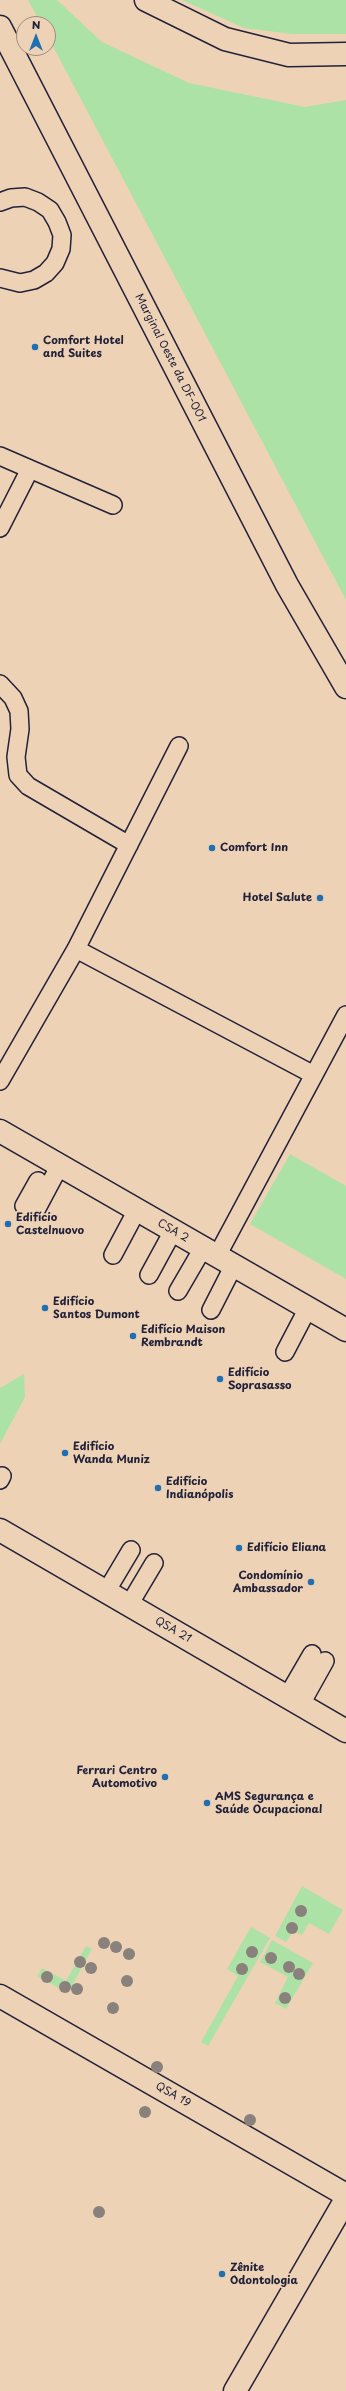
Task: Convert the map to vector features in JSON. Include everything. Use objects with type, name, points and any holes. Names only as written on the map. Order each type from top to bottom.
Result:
[{"type":"main road","points":[[146,0],[225,39],[289,55],[346,54]]},
{"type":"main road","name":"Marginal Oeste da DF-001","points":[[0,27],[5,44],[287,585],[346,687]]},
{"type":"main road","name":"CSA 2","points":[[0,1131],[346,1330]]},
{"type":"main road","name":"QSA 21","points":[[0,1530],[346,1731]]},
{"type":"main road","name":"QSA 19","points":[[0,1996],[346,2195]]},
{"type":"main road","points":[[235,2391],[346,2198]]},
{"type":"lane","points":[[0,202],[11,198],[25,198],[38,202],[50,210],[58,222],[62,235],[61,249],[55,263],[46,273],[34,280],[20,283],[0,278]]},
{"type":"lane","points":[[0,456],[113,505]]},
{"type":"lane","points":[[0,528],[30,469]]},
{"type":"lane","points":[[0,684],[13,698],[19,711],[20,729],[16,757],[18,775],[28,786],[130,845]]},
{"type":"lane","points":[[0,1081],[76,949],[179,746]]},
{"type":"lane","points":[[76,949],[314,1075]]},
{"type":"lane","points":[[210,1310],[218,1256],[346,1015]]},
{"type":"lane","points":[[29,1209],[55,1163]]},
{"type":"lane","points":[[113,1255],[137,1210]]},
{"type":"lane","points":[[149,1275],[173,1231]]},
{"type":"lane","points":[[178,1292],[218,1256]]},
{"type":"lane","points":[[285,1352],[308,1308]]},
{"type":"lane","points":[[106,1592],[131,1550]]},
{"type":"lane","points":[[129,1605],[154,1563]]},
{"type":"lane","points":[[294,1701],[319,1657]]},
{"type":"green space","points":[[28,0],[57,0],[102,42],[189,83],[305,107],[346,100],[346,600],[56,52],[56,16],[37,16]]},
{"type":"green space","points":[[182,0],[346,0],[346,34],[292,34],[244,28]]},
{"type":"green space","points":[[290,1154],[346,1186],[346,1279],[250,1224]]},
{"type":"green space","points":[[24,1374],[25,1397],[0,1444],[0,1388]]},
{"type":"green space","points":[[302,1886],[343,1910],[329,1934],[309,1923],[302,1935],[293,1931],[286,1942],[275,1936]]},
{"type":"green space","points":[[251,1927],[270,1938],[208,2046],[201,2042],[238,1976],[227,1969]]},
{"type":"green space","points":[[272,1940],[313,1963],[286,2009],[275,2003],[288,1977],[260,1962]]},
{"type":"green space","points":[[86,1946],[92,1949],[68,1993],[37,1976],[42,1968],[66,1981]]},
{"type":"place","name":"Comfort Hotel and Suites","points":[[35,347]]},
{"type":"place","name":"Comfort Inn","points":[[212,848]]},
{"type":"place","name":"Hotel Salute","points":[[320,898]]},
{"type":"place","name":"Edifício Castelnuovo","points":[[8,1224]]},
{"type":"place","name":"Edifício Santos Dumont","points":[[45,1308]]},
{"type":"place","name":"Edifício Maison Rembrandt","points":[[133,1336]]},
{"type":"place","name":"Edifício Soprasasso","points":[[220,1379]]},
{"type":"place","name":"Edifício Wanda Muniz","points":[[65,1453]]},
{"type":"place","name":"Edifício Indianópolis","points":[[158,1488]]},
{"type":"place","name":"Edifício Eliana","points":[[239,1548]]},
{"type":"place","name":"Condomínio Ambassador","points":[[311,1582]]},
{"type":"place","name":"Ferrari Centro Automotivo","points":[[165,1777]]},
{"type":"place","name":"AMS Segurança e Saúde Ocupacional","points":[[207,1803]]},
{"type":"place","name":"Zênite Odontologia","points":[[222,2274]]}]
